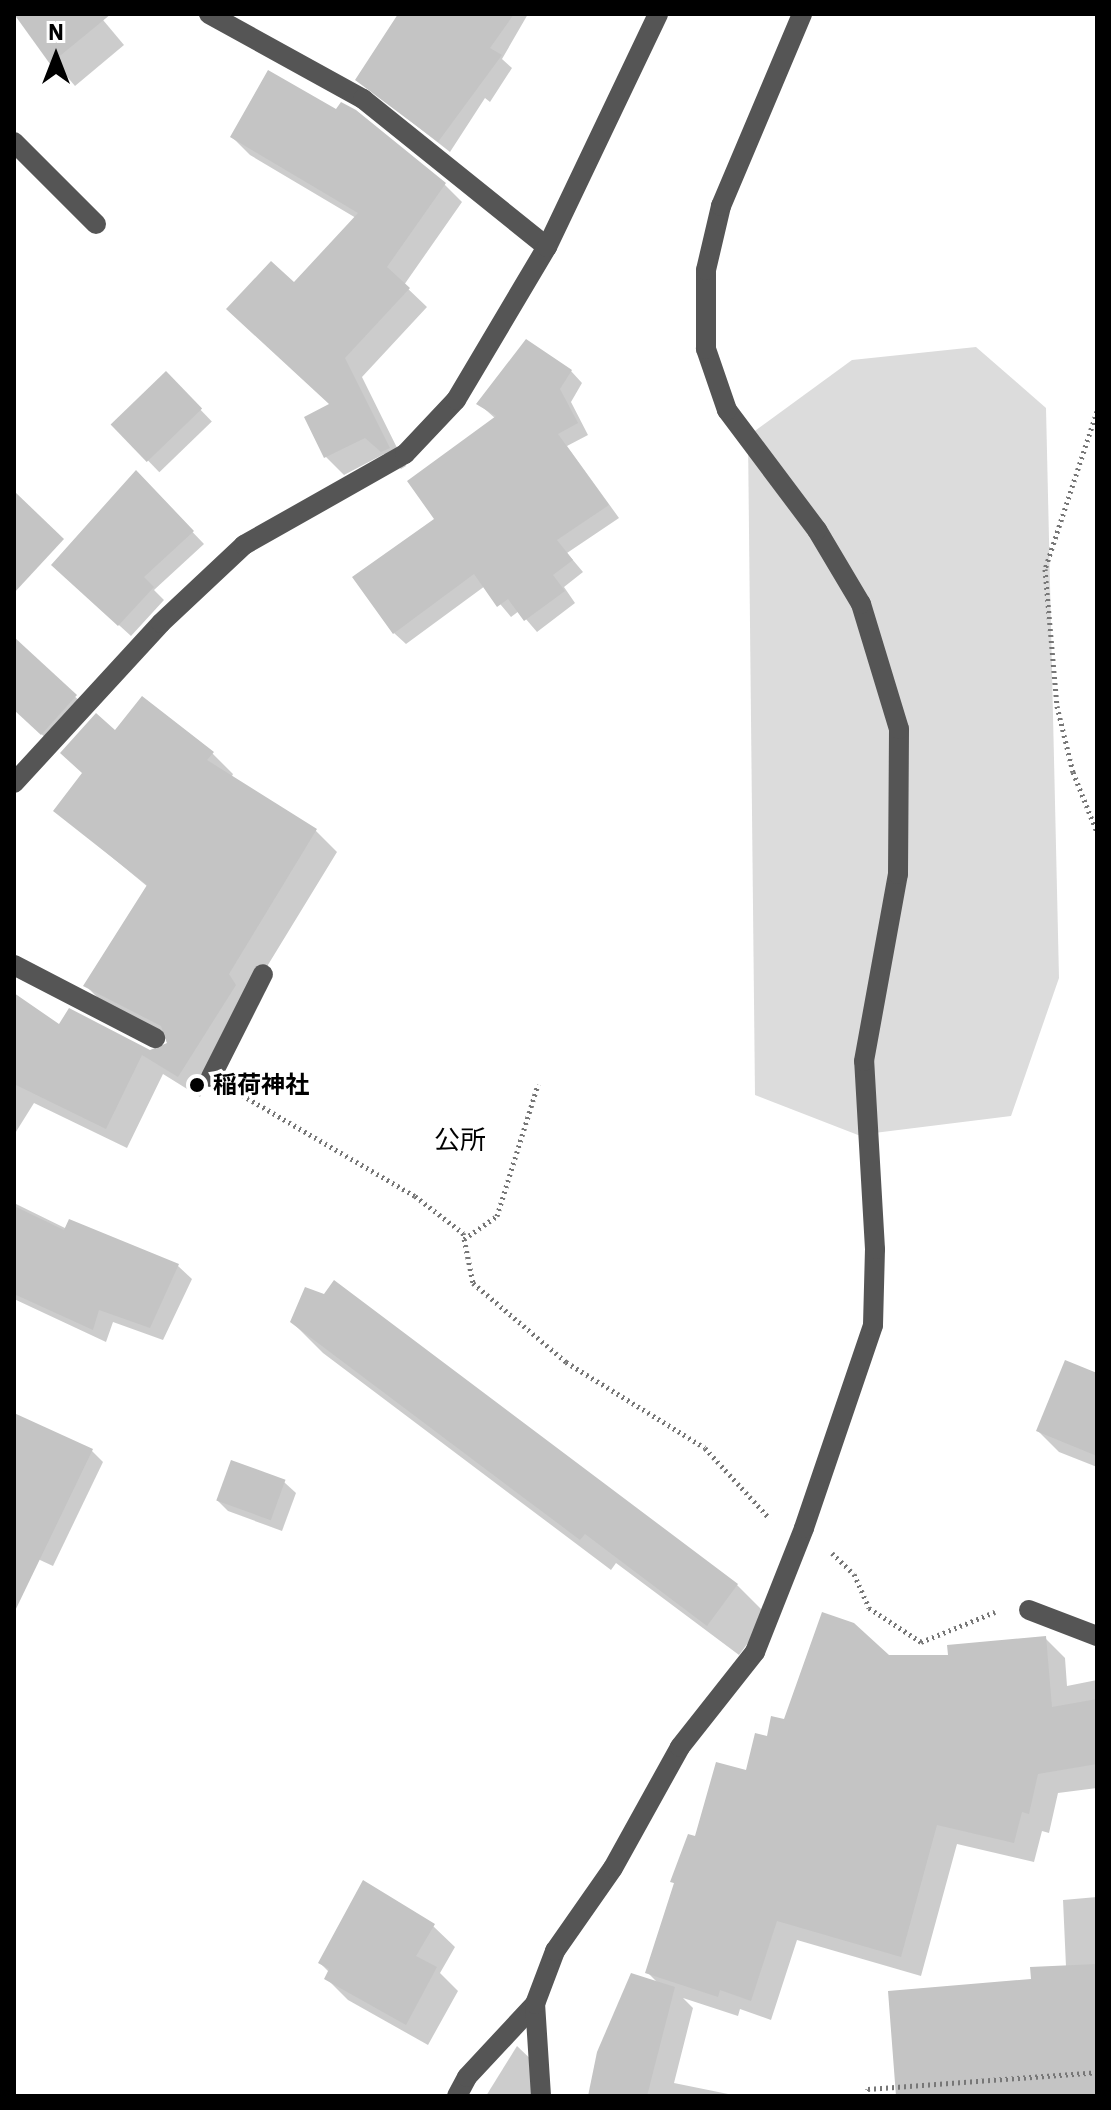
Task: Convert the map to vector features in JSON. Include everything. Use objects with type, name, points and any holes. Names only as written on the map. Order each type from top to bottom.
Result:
[{"type":"street","points":[[209,14],[363,99],[547,247]]},
{"type":"street","points":[[14,783],[161,623],[244,545],[405,454],[456,400],[547,247],[658,14]]},
{"type":"street","points":[[457,2096],[467,2077],[535,2004],[555,1951],[613,1868],[680,1747],[755,1652],[800,1537],[873,1325],[875,1249],[864,1061],[898,874],[899,729],[861,604],[817,530],[727,410],[706,349],[706,270],[721,206],[802,14]]},
{"type":"street","points":[[14,142],[96,224]]},
{"type":"street","points":[[14,965],[155,1038]]},
{"type":"street","points":[[211,1077],[263,974]]},
{"type":"street","points":[[1029,1610],[1097,1636]]},
{"type":"street","points":[[535,2004],[541,2096]]},
{"type":"path","points":[[1097,411],[1045,569],[1057,706],[1073,772],[1097,832]]},
{"type":"path","points":[[211,1077],[415,1196],[463,1233],[473,1283],[566,1362],[705,1448],[800,1537],[854,1574],[869,1608],[921,1642],[986,1612],[1029,1610]]},
{"type":"path","points":[[464,1239],[497,1216],[538,1084]]},
{"type":"path","points":[[866,2096],[868,2089],[1097,2072]]},
{"type":"shaded area","points":[[976,347],[1046,408],[1059,978],[1011,1116],[858,1135],[755,1095],[748,436],[852,360]]},
{"type":"building","points":[[14,14],[111,14],[50,64]]},
{"type":"building","points":[[398,14],[514,14],[490,48],[502,55],[438,142],[355,80]]},
{"type":"building","points":[[268,70],[336,109],[341,102],[356,110],[446,183],[387,267],[410,288],[345,358],[390,448],[381,452],[365,438],[324,458],[304,417],[329,404],[226,309],[271,261],[294,282],[358,213],[230,137]]},
{"type":"building","points":[[526,339],[572,370],[560,389],[578,423],[558,434],[609,505],[557,540],[573,560],[553,575],[565,591],[524,621],[508,599],[497,607],[474,574],[393,634],[352,577],[434,519],[407,481],[496,416],[476,404]]},
{"type":"building","points":[[166,371],[202,408],[147,462],[111,424]]},
{"type":"building","points":[[136,470],[194,531],[144,577],[154,587],[118,626],[51,565]]},
{"type":"building","points":[[14,491],[64,539],[14,593]]},
{"type":"building","points":[[14,637],[77,695],[41,735],[14,710]]},
{"type":"building","points":[[142,696],[214,752],[207,760],[317,829],[229,974],[236,985],[178,1077],[142,1055],[106,1129],[14,1084],[14,993],[59,1024],[69,1008],[150,1050],[167,1043],[161,1026],[83,986],[147,885],[53,811],[82,773],[60,753],[96,713],[115,730]]},
{"type":"building","points":[[14,1206],[64,1230],[69,1219],[179,1264],[150,1328],[99,1310],[93,1330],[14,1294]]},
{"type":"building","points":[[334,1280],[738,1584],[707,1626],[585,1534],[580,1540],[290,1322],[305,1287],[324,1294]]},
{"type":"building","points":[[1065,1360],[1097,1373],[1097,1456],[1036,1431]]},
{"type":"building","points":[[14,1413],[93,1449],[14,1613]]},
{"type":"building","points":[[231,1460],[286,1480],[271,1520],[216,1500]]},
{"type":"building","points":[[822,1612],[854,1623],[889,1655],[948,1655],[947,1645],[1046,1636],[1052,1707],[1097,1699],[1097,1764],[1038,1774],[1029,1814],[1022,1812],[1014,1843],[937,1825],[901,1957],[777,1921],[751,2001],[720,1990],[718,1997],[645,1973],[674,1883],[670,1882],[688,1834],[695,1836],[716,1762],[746,1770],[755,1733],[767,1736],[771,1716],[784,1719]]},
{"type":"building","points":[[363,1880],[435,1924],[416,1956],[437,1967],[406,2025],[324,1979],[329,1969],[318,1963]]},
{"type":"building","points":[[1097,1964],[1097,2096],[896,2096],[888,1991],[1031,1979],[1030,1967]]},
{"type":"building","points":[[631,1973],[675,1987],[647,2096],[588,2096],[597,2052]]},
{"type":"place","name":"稲荷神社","points":[[197,1085]]},
{"type":"district","name":"公所","points":[[460,1140]]}]
